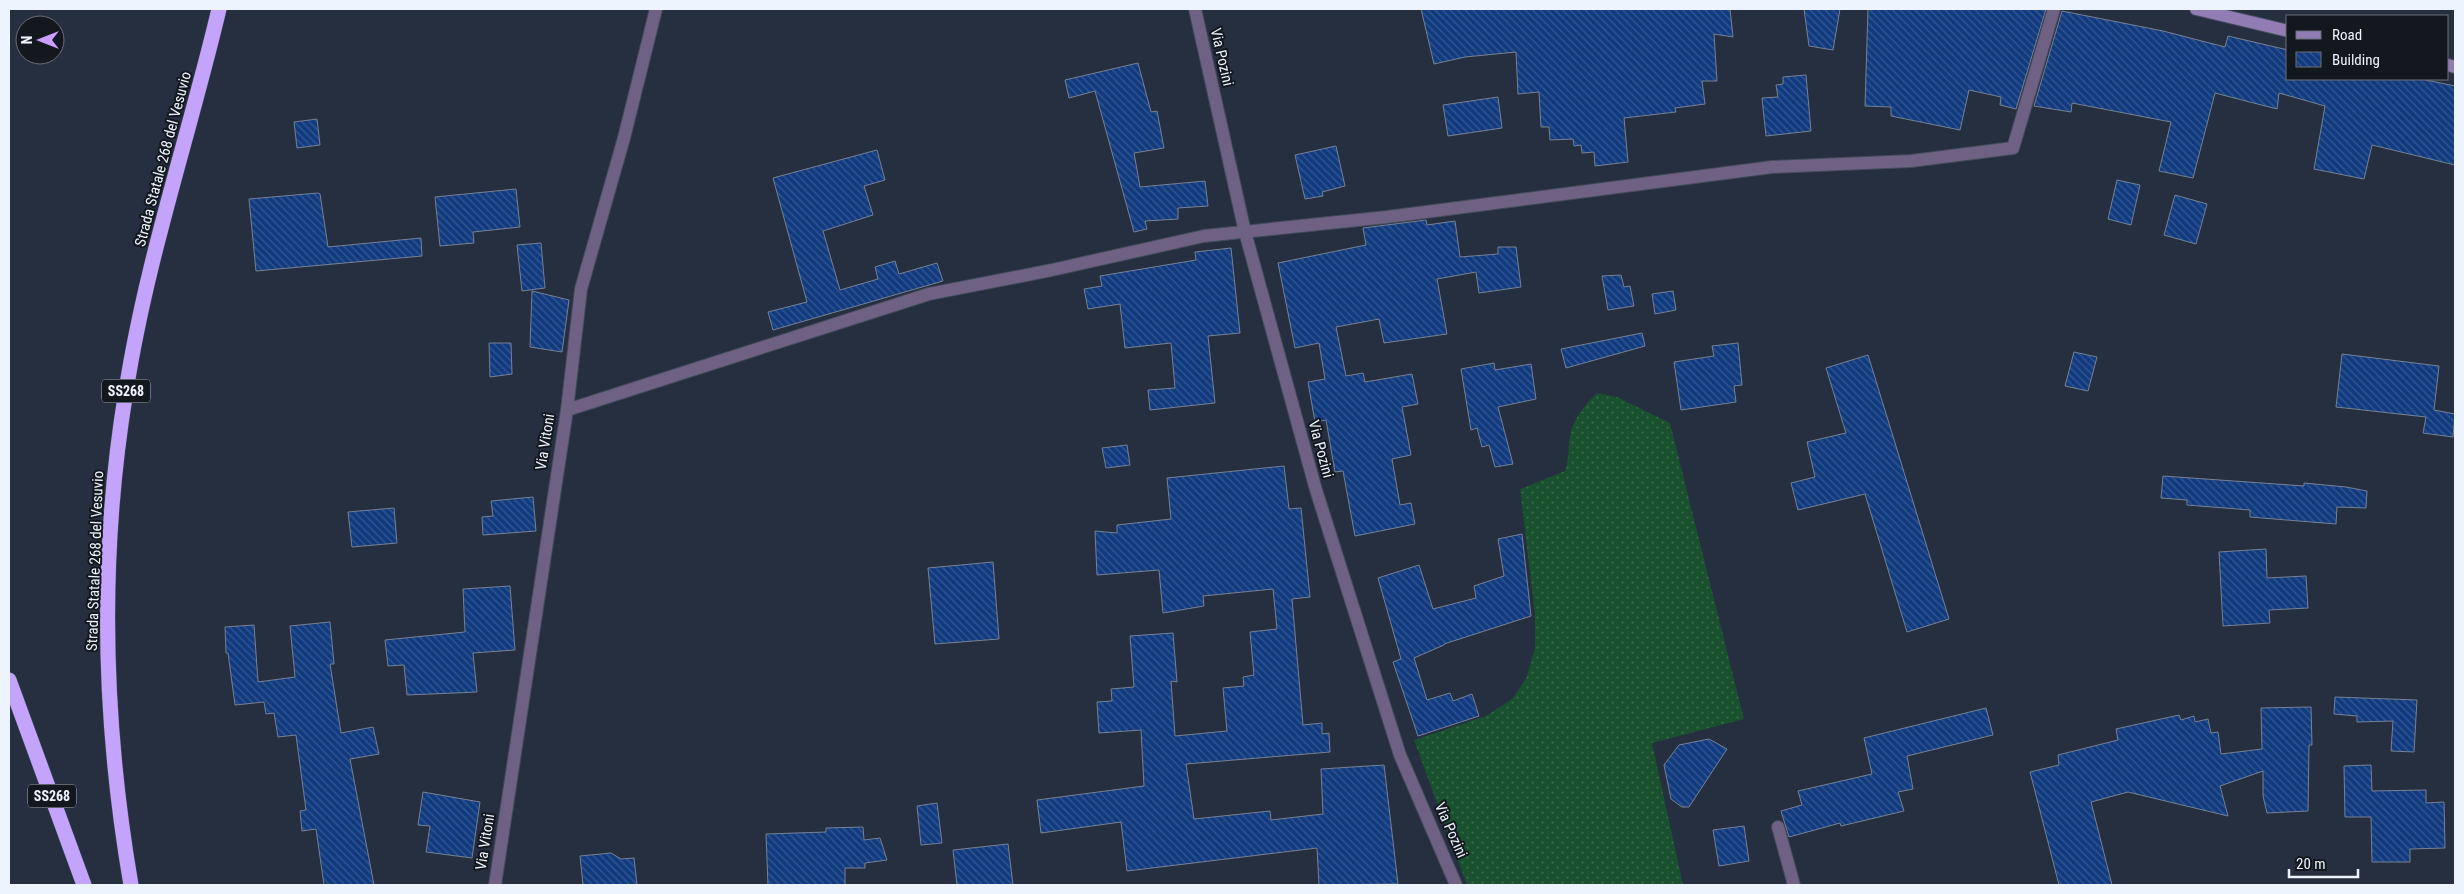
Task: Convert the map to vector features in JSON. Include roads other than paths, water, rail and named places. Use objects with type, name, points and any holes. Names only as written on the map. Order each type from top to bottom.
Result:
[{"type":"highway","name":"Strada Statale 268 del Vesuvio","points":[[131,885],[109,710],[108,603],[113,497],[126,391],[147,287],[202,81],[219,9]]},
{"type":"highway","name":"SS268","points":[[9,680],[84,885]]},
{"type":"main road","points":[[2196,9],[2286,31]]},
{"type":"street","name":"Via Vitoni","points":[[495,885],[567,410],[581,289],[624,138],[656,9]]},
{"type":"street","name":"Via Pozini","points":[[1195,9],[1245,232],[1316,490],[1400,755],[1456,885]]},
{"type":"street","points":[[567,410],[929,294],[1204,236],[1594,191],[1772,167],[1911,161],[2013,148],[2054,9]]},
{"type":"street","points":[[1778,827],[1794,885]]}]
